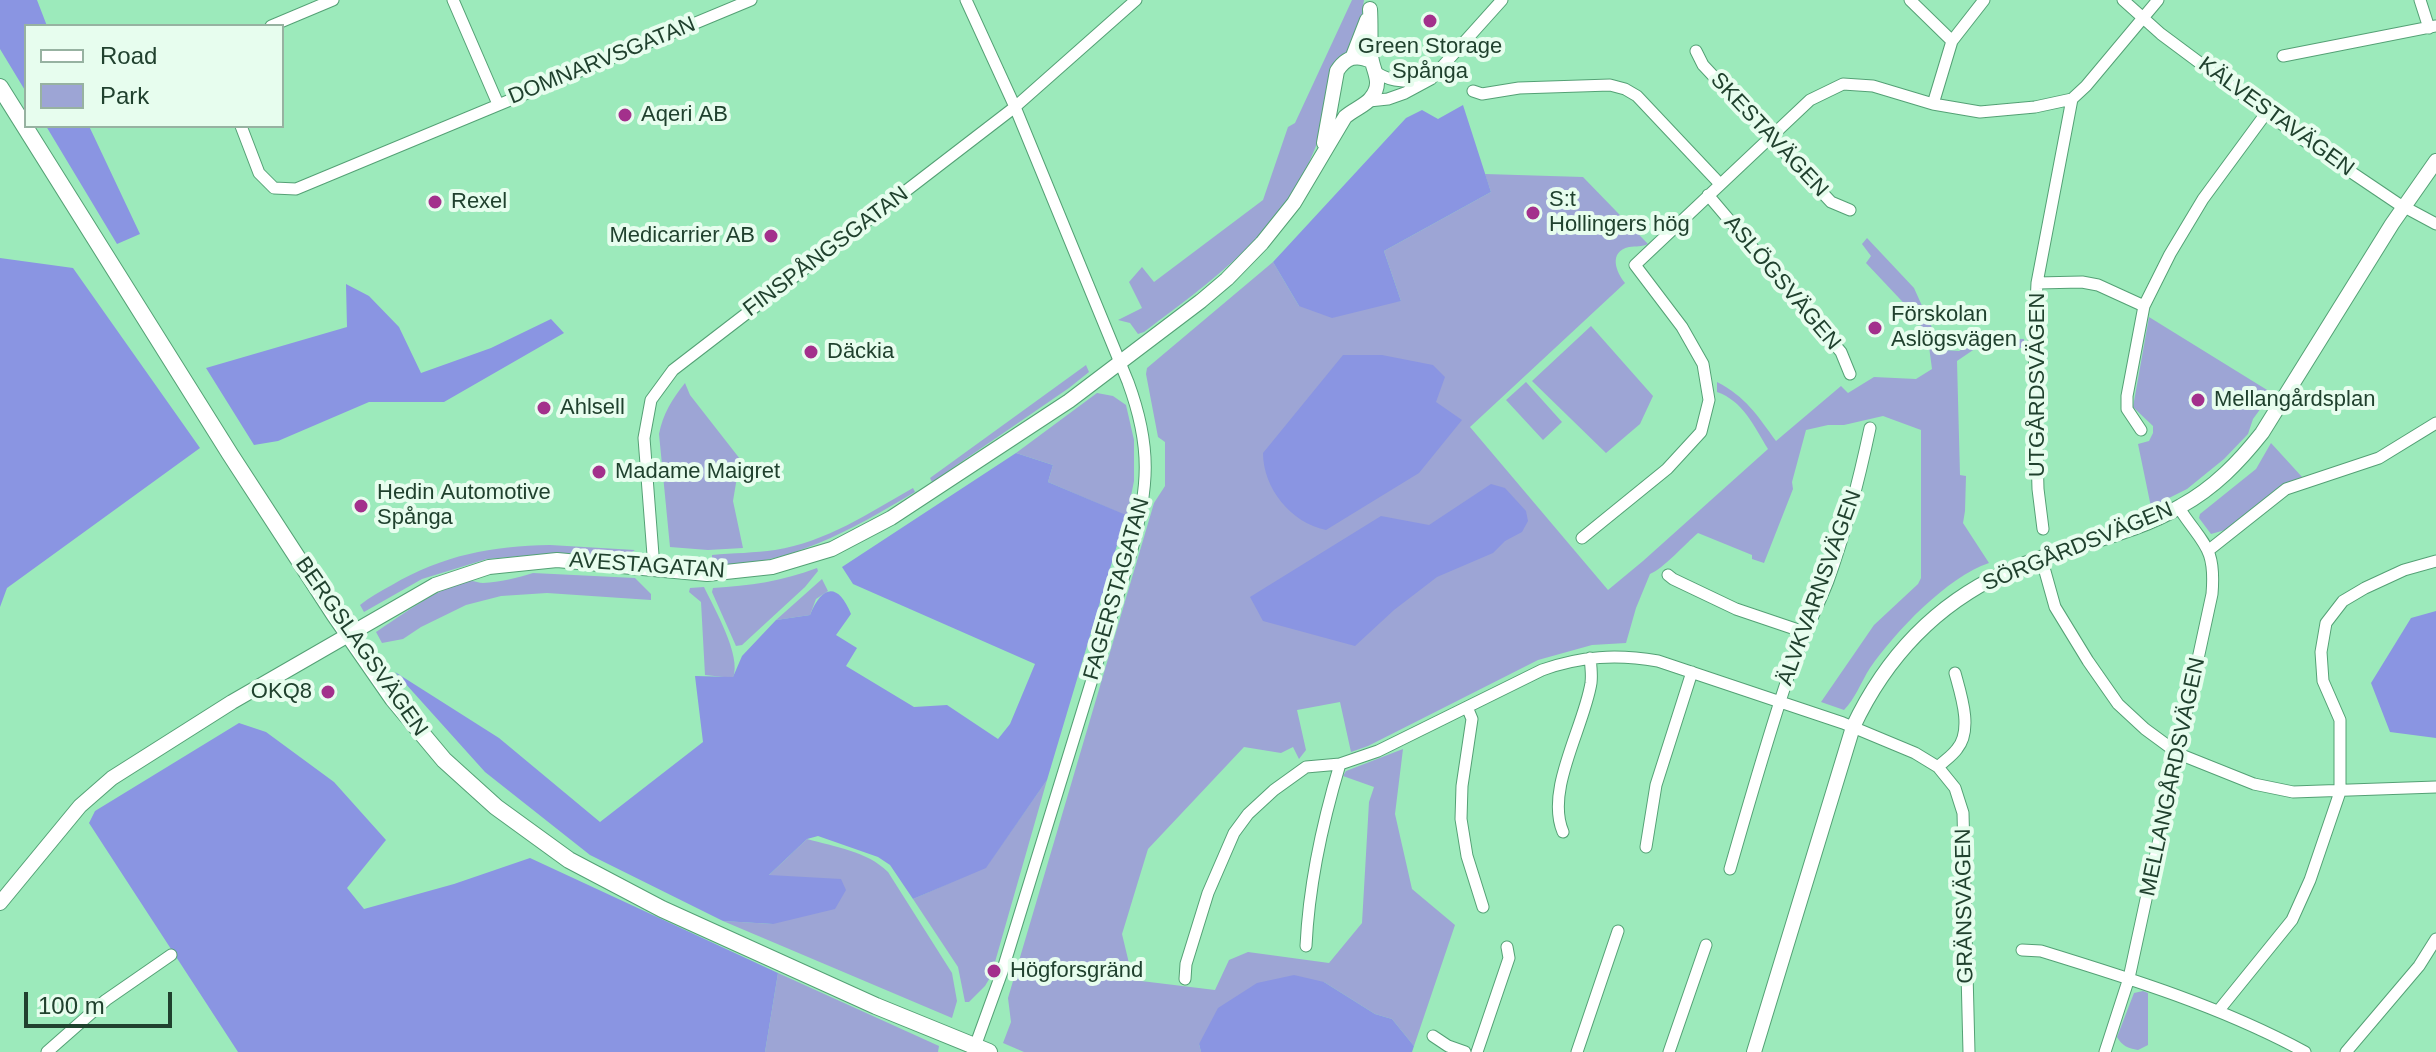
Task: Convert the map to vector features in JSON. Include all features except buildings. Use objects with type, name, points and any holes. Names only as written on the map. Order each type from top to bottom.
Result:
[{"type":"main road","name":"BERGSLAGSVÄGEN","points":[[0,87],[24,125]]},
{"type":"main road","name":"BERGSLAGSVÄGEN","points":[[26,128],[230,454],[349,635],[393,699],[444,760],[496,807],[569,860],[662,909],[979,1050]]},
{"type":"street","points":[[276,24],[333,0]]},
{"type":"street","name":"DOMNARVSGATAN","points":[[453,0],[498,104]]},
{"type":"street","name":"DOMNARVSGATAN","points":[[242,128],[259,173],[274,188],[296,189],[751,0]]},
{"type":"street","name":"FAGERSTAGATAN","points":[[966,0],[1015,107],[1121,362],[1135,399],[1146,449],[1146,488],[1139,521],[979,1050]]},
{"type":"street","name":"FINSPÅNGSGATAN","points":[[654,568],[644,438],[651,400],[673,370],[1015,107],[1136,0]]},
{"type":"street","points":[[1332,93],[1346,105],[1362,104],[1388,99],[1422,85],[1502,0]]},
{"type":"street","points":[[1910,0],[1952,41]]},
{"type":"street","points":[[1933,104],[1952,41],[1984,0]]},
{"type":"street","name":"KÄLVESTAVÄGEN","points":[[2123,0],[2141,18],[2302,139],[2403,207],[2436,224]]},
{"type":"street","points":[[1582,538],[1675,460],[1701,432],[1709,400],[1703,364],[1682,327],[1635,265],[1708,195],[1810,100],[1843,84],[1873,86],[1933,104],[1980,112],[2035,107],[2072,99],[2158,0]]},
{"type":"street","points":[[2283,56],[2433,27],[2420,0]]},
{"type":"street","name":"AVESTAGATAN","points":[[1320,159],[1329,128],[1337,71],[1358,47],[1371,5]]},
{"type":"street","name":"AVESTAGATAN","points":[[0,903],[85,801],[112,778],[259,686],[435,585],[489,567],[557,560],[719,574],[772,567],[832,549],[903,510],[1069,401],[1201,301],[1244,262],[1294,203],[1345,117],[1362,104],[1377,83],[1371,5]]},
{"type":"street","name":"SKESTAVÄGEN","points":[[1696,51],[1703,65],[1831,202],[1850,210]]},
{"type":"street","points":[[1353,56],[1362,57],[1388,80],[1413,81],[1437,70]]},
{"type":"street","points":[[1473,91],[1482,94],[1562,85],[1610,85],[1625,89],[1637,96],[1720,184]]},
{"type":"street","name":"UTGÅRDSVÄGEN","points":[[2043,529],[2038,489],[2034,345],[2037,283],[2072,99]]},
{"type":"street","points":[[2141,430],[2127,409],[2127,396],[2144,306],[2203,199],[2267,112]]},
{"type":"street","name":"SÖRGÅRDSVÄGEN","points":[[1754,1052],[1853,727],[1875,685],[1894,658],[1943,609],[1978,586],[2041,557],[2179,508],[2225,475],[2262,433],[2403,207],[2436,161]]},
{"type":"street","name":"ASLÖGSVÄGEN","points":[[1708,195],[1841,352],[1850,374]]},
{"type":"street","points":[[2037,283],[2082,282],[2098,285],[2144,306]]},
{"type":"street","points":[[2179,508],[2209,550],[2286,489],[2379,458],[2436,423]]},
{"type":"street","name":"ÄLVKVARNSVÄGEN","points":[[1730,869],[1780,701],[1844,532],[1870,428]]},
{"type":"street","name":"MELLANGÅRDSVÄGEN","points":[[2110,1050],[2129,978],[2212,594],[2214,570],[2209,550]]},
{"type":"street","points":[[2041,557],[2055,607],[2118,704],[2179,754],[2254,784],[2293,792],[2436,787]]},
{"type":"street","points":[[2219,1010],[2292,920],[2310,880],[2340,792],[2340,720],[2323,681],[2321,652],[2326,623],[2343,601],[2365,588],[2404,570],[2436,561]]},
{"type":"street","points":[[1668,575],[1736,609],[1804,632]]},
{"type":"street","name":"ÄLVKVARNSVÄGEN","points":[[1185,979],[1186,964],[1208,893],[1234,833],[1248,814],[1274,790],[1306,767],[1340,764],[1378,751],[1542,670],[1590,658],[1632,656],[1658,661],[1853,727]]},
{"type":"street","points":[[1563,832],[1558,820],[1563,775],[1591,683],[1590,658]]},
{"type":"street","points":[[1646,847],[1656,785],[1692,672]]},
{"type":"street","points":[[1938,767],[1959,747],[1965,732],[1963,698],[1955,673]]},
{"type":"street","points":[[1467,707],[1472,719],[1462,786],[1461,819],[1467,856],[1483,907]]},
{"type":"street","name":"GRÄNSVÄGEN","points":[[1853,727],[1915,753],[1938,767],[1955,788],[1963,813],[1969,1052]]},
{"type":"street","points":[[1306,946],[1308,904],[1318,842],[1340,764]]},
{"type":"street","points":[[1577,1052],[1618,931]]},
{"type":"street","points":[[2346,1052],[2419,966],[2436,939]]},
{"type":"street","points":[[1669,1052],[1706,945]]},
{"type":"street","points":[[1477,1052],[1509,958],[1507,947]]},
{"type":"street","points":[[2022,950],[2041,951],[2219,1010],[2305,1052]]},
{"type":"street","points":[[47,1052],[106,1000],[171,955]]},
{"type":"street","points":[[1433,1036],[1465,1052]]},
{"type":"green space","points":[[1352,0],[1364,0],[1358,38],[1331,69],[1322,129],[1309,163],[1292,193],[1273,220],[1226,268],[1138,334],[1130,323],[1118,320],[1142,308],[1129,282],[1142,267],[1154,282],[1263,200],[1288,127],[1295,123]]},
{"type":"green space","points":[[1485,174],[1583,177],[1648,244],[1629,247],[1618,253],[1617,268],[1625,283],[1470,427],[1608,590],[1768,449],[1741,408],[1717,392],[1717,382],[1743,400],[1776,441],[1841,386],[1848,393],[1874,377],[1916,379],[1932,369],[1928,339],[1915,315],[1866,263],[1871,256],[1862,244],[1867,238],[1914,288],[1942,350],[1959,351],[1983,338],[2024,339],[2024,348],[1979,346],[1957,361],[1960,475],[1966,476],[1963,523],[1989,563],[1956,580],[1923,607],[1893,638],[1844,710],[1821,702],[1874,625],[1921,578],[1921,430],[1883,416],[1806,430],[1792,482],[1793,489],[1764,563],[1698,533],[1650,574],[1626,643],[1592,645],[1538,660],[1351,752],[1340,702],[1297,710],[1306,750],[1299,759],[1293,747],[1281,753],[1244,747],[1148,849],[1122,934],[1133,980],[1215,990],[1229,960],[1248,952],[1329,963],[1362,923],[1369,802],[1374,787],[1343,776],[1346,771],[1403,749],[1395,814],[1412,889],[1455,925],[1414,1046],[1392,1019],[1375,1014],[1324,982],[1199,1044],[1201,1052],[1024,1052],[1003,1043],[1011,1022],[1008,998],[1154,503],[1165,486],[1165,442],[1158,437],[1147,368],[1273,262],[1299,306],[1401,301],[1384,251],[1491,192]]},
{"type":"green space","points":[[2149,317],[2272,393],[2253,419],[2248,434],[2224,459],[2187,489],[2151,507],[2138,444],[2149,441],[2153,426],[2133,407]]},
{"type":"green space","points":[[1591,326],[1653,396],[1640,424],[1606,453],[1532,381]]},
{"type":"green space","points":[[1086,365],[1089,372],[1069,388],[932,482],[930,478]]},
{"type":"green space","points":[[1526,382],[1562,422],[1543,440],[1506,400]]},
{"type":"green space","points":[[685,383],[690,395],[740,459],[733,501],[743,548],[708,550],[670,547],[659,434],[669,407]]},
{"type":"green space","points":[[1097,393],[1113,396],[1126,405],[1134,440],[1134,481],[1127,516],[1048,482],[1053,465],[1016,453]]},
{"type":"green space","points":[[2271,443],[2303,478],[2285,485],[2225,530],[2211,534],[2199,518],[2200,514],[2256,469]]},
{"type":"green space","points":[[913,488],[915,492],[891,506],[818,543],[768,560],[712,566],[712,555],[775,550],[812,540],[847,525]]},
{"type":"green space","points":[[550,545],[635,550],[622,558],[534,555],[487,559],[422,579],[364,612],[360,605],[411,575],[449,559],[508,547]]},
{"type":"green space","points":[[817,568],[818,571],[805,587],[742,645],[736,646],[712,592],[713,588],[766,582]]},
{"type":"green space","points":[[533,573],[635,578],[651,594],[651,600],[547,593],[501,596],[466,605],[403,639],[382,643],[376,632],[422,602],[460,583],[496,582]]},
{"type":"green space","points":[[822,579],[828,591],[816,599],[810,615],[776,620]]},
{"type":"green space","points":[[704,587],[734,657],[733,678],[705,675],[701,602],[689,592],[690,588]]},
{"type":"green space","points":[[1047,780],[991,976],[969,1002],[965,1002],[958,967],[913,899],[986,867]]},
{"type":"green space","points":[[807,839],[861,854],[888,872],[952,973],[957,1001],[952,1018],[723,921],[773,924],[768,876]]},
{"type":"green space","points":[[778,973],[939,1046],[938,1052],[765,1052]]},
{"type":"green space","points":[[2134,993],[2148,993],[2148,1045],[2138,1050],[2121,1043],[2117,1037]]},
{"type":"shaded area","points":[[0,0],[37,0],[46,24],[24,24],[24,89],[0,49]]},
{"type":"shaded area","points":[[1463,105],[1491,192],[1384,251],[1401,301],[1332,318],[1299,306],[1273,262],[1406,118],[1422,110],[1438,119]]},
{"type":"shaded area","points":[[47,128],[90,128],[140,234],[117,244]]},
{"type":"shaded area","points":[[0,258],[73,268],[200,448],[7,588],[0,607]]},
{"type":"shaded area","points":[[346,284],[369,296],[399,327],[421,373],[491,348],[551,319],[564,333],[444,402],[369,402],[278,441],[254,445],[206,368],[347,327]]},
{"type":"shaded area","points":[[1343,355],[1382,355],[1433,365],[1445,377],[1436,402],[1462,420],[1419,473],[1326,530],[1301,520],[1281,502],[1268,479],[1263,453]]},
{"type":"shaded area","points":[[1016,453],[1053,465],[1048,482],[1126,515],[1047,780],[986,868],[913,899],[890,865],[878,857],[818,836],[807,839],[769,875],[841,879],[846,890],[835,909],[773,924],[723,921],[590,855],[485,772],[395,672],[499,738],[600,822],[703,742],[695,676],[733,677],[742,656],[776,620],[810,615],[820,598],[830,591],[841,596],[851,614],[836,635],[857,648],[846,666],[914,707],[947,705],[998,739],[1010,724],[1035,664],[853,584],[842,567]]},
{"type":"shaded area","points":[[1491,484],[1505,488],[1526,511],[1528,521],[1522,532],[1505,541],[1493,553],[1437,577],[1394,610],[1355,646],[1263,621],[1250,597],[1381,516],[1429,525]]},
{"type":"shaded area","points":[[2436,611],[2436,738],[2390,732],[2371,683],[2411,618]]},
{"type":"shaded area","points":[[239,723],[266,732],[334,782],[386,840],[347,888],[364,909],[454,884],[530,858],[778,973],[765,1052],[238,1052],[89,823],[95,811]]},
{"type":"shaded area","points":[[1294,975],[1324,982],[1375,1014],[1392,1019],[1414,1046],[1412,1052],[1201,1052],[1199,1044],[1218,1008],[1257,983]]},
{"type":"place","name":"Green Storage Spånga","points":[[1430,21]]},
{"type":"place","name":"Aqeri AB","points":[[625,115]]},
{"type":"place","name":"Rexel","points":[[435,202]]},
{"type":"place","name":"S:t Hollingers hög","points":[[1533,213]]},
{"type":"place","name":"Medicarrier AB","points":[[771,236]]},
{"type":"place","name":"Förskolan Aslögsvägen","points":[[1875,328]]},
{"type":"place","name":"Däckia","points":[[811,352]]},
{"type":"place","name":"Mellangårdsplan","points":[[2198,400]]},
{"type":"place","name":"Ahlsell","points":[[544,408]]},
{"type":"place","name":"Madame Maigret","points":[[599,472]]},
{"type":"place","name":"Hedin Automotive Spånga","points":[[361,506]]},
{"type":"place","name":"OKQ8","points":[[328,692]]},
{"type":"place","name":"Högforsgränd","points":[[994,971]]}]
